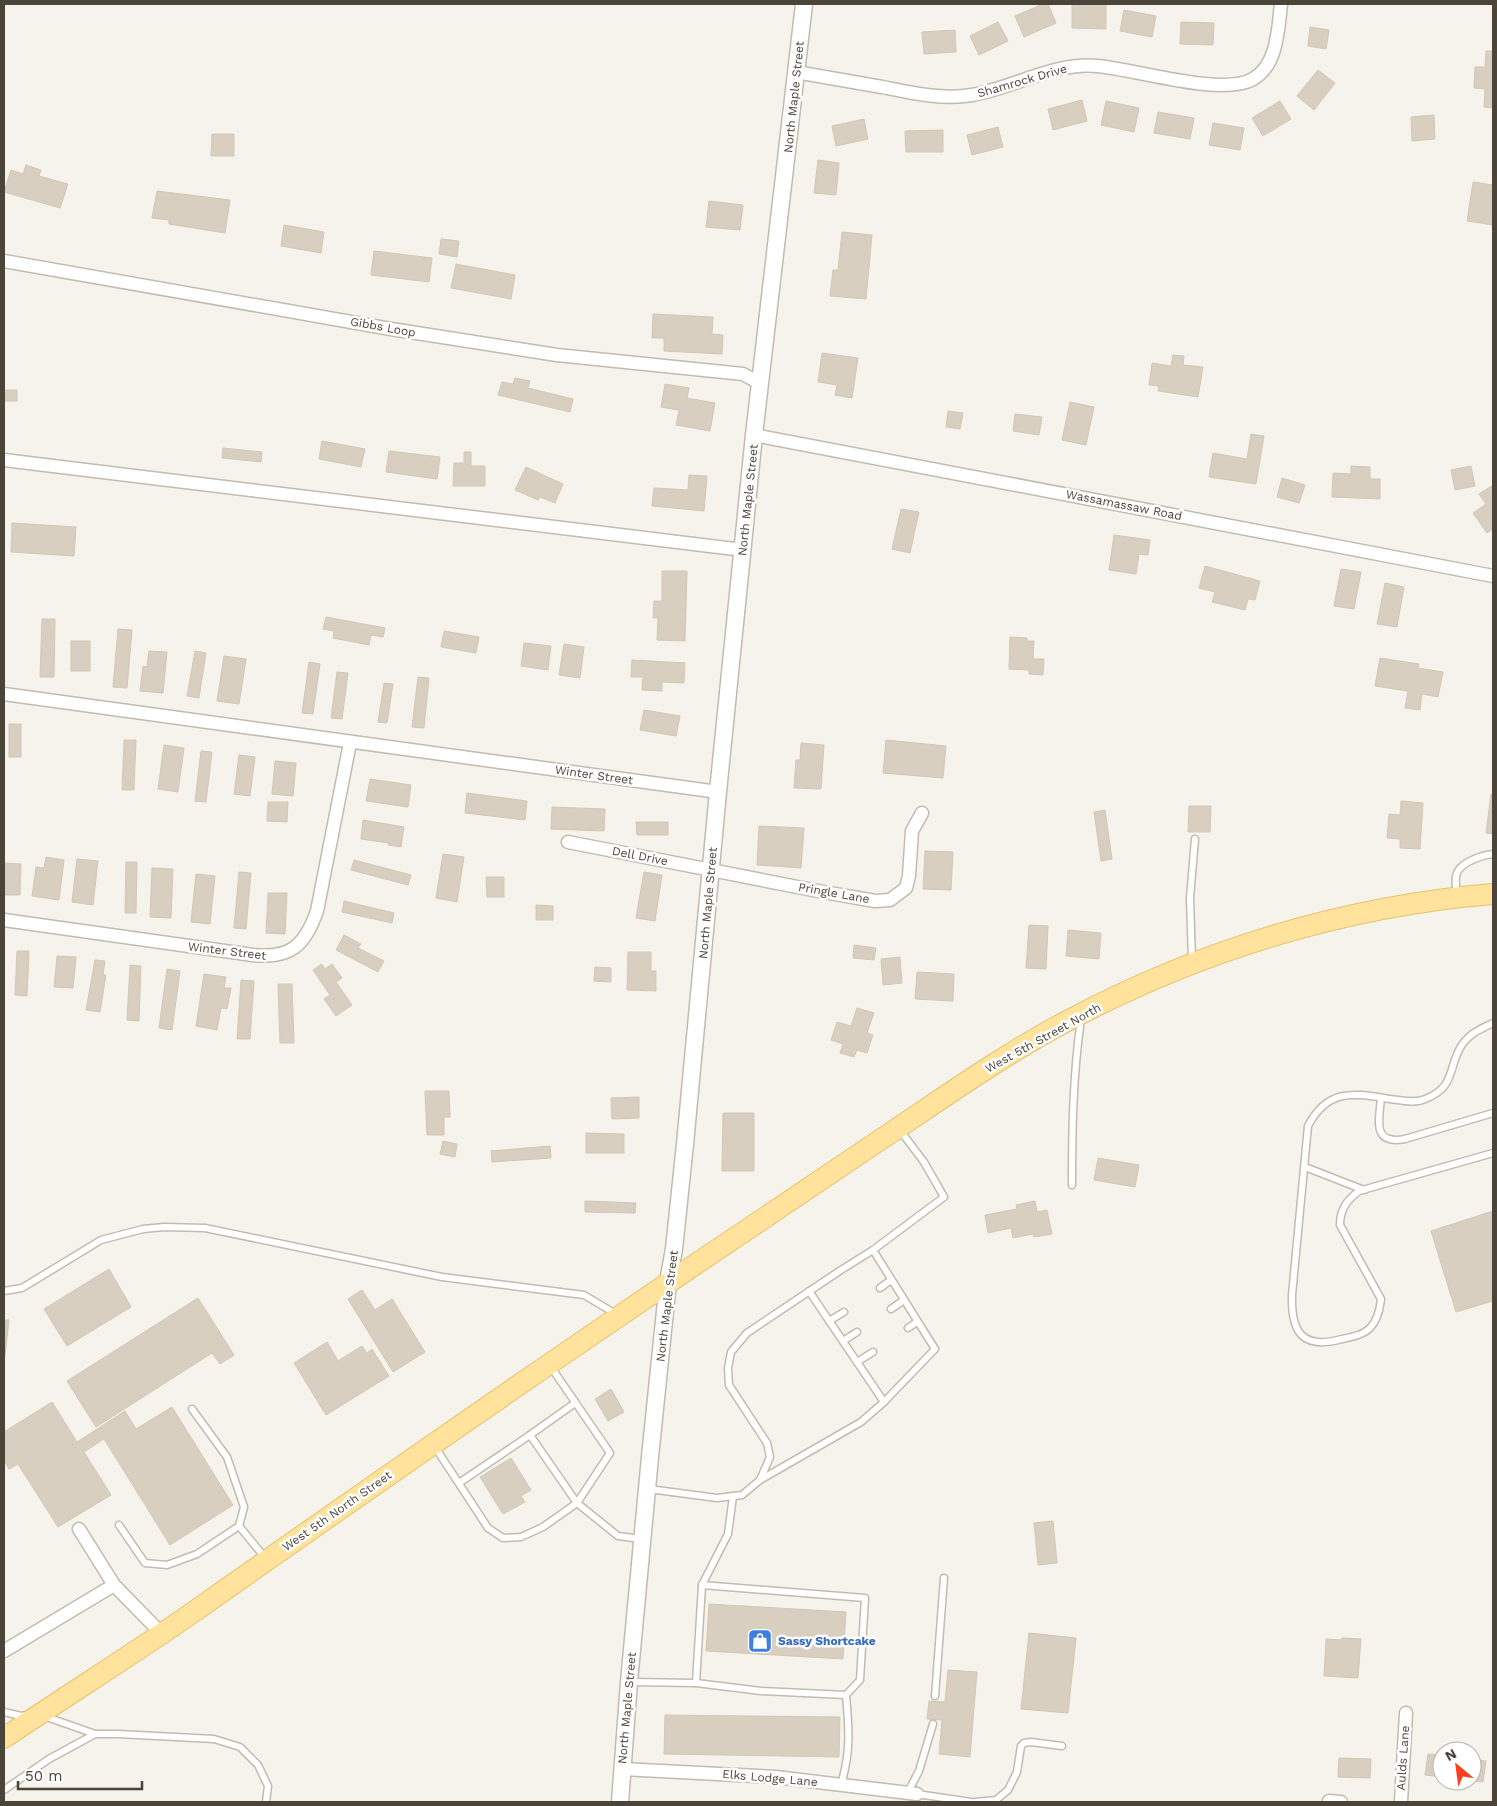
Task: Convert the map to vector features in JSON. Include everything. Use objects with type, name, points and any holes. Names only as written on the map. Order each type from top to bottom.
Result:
[{"type":"main road","name":"West 5th Street North","points":[[668,1282],[998,1060],[1082,1014],[1145,984],[1192,964],[1280,934],[1341,918],[1418,903],[1493,894]]},
{"type":"main road","name":"West 5th North Street","points":[[4,1738],[161,1633],[668,1282]]},
{"type":"street","name":"North Maple Street","points":[[620,1802],[647,1489],[668,1282],[674,1249],[684,1154],[754,435],[804,4]]},
{"type":"street","name":"Shamrock Drive","points":[[796,72],[925,95],[956,97],[991,91],[1042,73],[1077,66],[1127,70],[1208,85],[1240,84],[1254,79],[1265,69],[1272,57],[1281,4]]},
{"type":"street","name":"Gibbs Loop","points":[[4,260],[391,329],[557,356],[743,374],[761,384]]},
{"type":"street","name":"Wassamassaw Road","points":[[754,435],[1493,576]]},
{"type":"street","points":[[4,460],[743,550]]},
{"type":"street","name":"Winter Street","points":[[4,694],[718,792]]},
{"type":"street","name":"Winter Street","points":[[4,920],[270,957],[288,952],[299,944],[310,929],[317,911],[350,743]]},
{"type":"street","name":"Pringle Lane","points":[[711,870],[875,901],[890,900],[906,888],[909,876],[912,831],[922,813]]},
{"type":"street","name":"Dell Drive","points":[[568,842],[711,870]]},
{"type":"street","points":[[78,1529],[114,1585],[161,1633]]},
{"type":"street","points":[[4,1651],[114,1585]]},
{"type":"street","name":"Aulds Lane","points":[[1400,1802],[1406,1713]]},
{"type":"street","name":"Elks Lodge Lane","points":[[622,1770],[776,1777],[913,1793]]},
{"type":"lane","points":[[1192,964],[1190,898],[1195,839]]},
{"type":"lane","points":[[1457,897],[1456,878],[1458,871],[1465,864],[1493,854]]},
{"type":"lane","points":[[1072,1185],[1072,1112],[1075,1058],[1082,1014]]},
{"type":"lane","points":[[1493,1023],[1479,1030],[1464,1042],[1450,1078],[1440,1090],[1424,1100],[1416,1101],[1346,1095],[1333,1098],[1314,1114],[1308,1126],[1292,1310],[1294,1323],[1298,1331],[1312,1341],[1319,1343],[1332,1342],[1361,1334],[1370,1328],[1380,1309],[1381,1299],[1340,1226],[1344,1206],[1350,1198],[1364,1190],[1493,1153]]},
{"type":"lane","points":[[1380,1098],[1379,1129],[1381,1134],[1390,1140],[1405,1139],[1493,1113]]},
{"type":"lane","points":[[760,1480],[770,1457],[766,1443],[729,1385],[728,1368],[732,1352],[747,1333],[873,1250],[944,1197],[924,1162],[899,1128]]},
{"type":"lane","points":[[1304,1167],[1364,1190]]},
{"type":"lane","points":[[4,1291],[22,1288],[101,1240],[143,1229],[164,1227],[197,1228],[442,1277],[584,1295],[620,1316]]},
{"type":"lane","points":[[647,1489],[717,1498],[742,1495],[760,1480],[861,1422],[884,1402],[935,1349],[873,1250]]},
{"type":"lane","points":[[880,1288],[891,1280]]},
{"type":"lane","points":[[809,1291],[884,1402]]},
{"type":"lane","points":[[891,1309],[904,1300]]},
{"type":"lane","points":[[829,1321],[844,1312]]},
{"type":"lane","points":[[908,1328],[917,1322]]},
{"type":"lane","points":[[843,1341],[857,1332]]},
{"type":"lane","points":[[857,1362],[873,1352]]},
{"type":"lane","points":[[433,1444],[488,1528],[503,1538],[521,1537],[542,1527],[576,1503],[610,1453],[549,1364]]},
{"type":"lane","points":[[459,1483],[576,1403]]},
{"type":"lane","points":[[119,1525],[145,1563],[167,1565],[197,1554],[239,1526],[244,1506],[227,1457],[192,1410]]},
{"type":"lane","points":[[530,1435],[576,1503],[618,1536],[643,1539]]},
{"type":"lane","points":[[696,1683],[702,1585],[728,1534],[733,1496]]},
{"type":"lane","points":[[239,1526],[267,1560]]},
{"type":"lane","points":[[935,1696],[944,1578]]},
{"type":"lane","points":[[702,1585],[865,1598],[860,1680],[846,1695],[849,1737],[847,1763],[841,1785]]},
{"type":"lane","points":[[629,1682],[696,1683],[761,1691],[846,1695]]},
{"type":"lane","points":[[4,1712],[21,1716],[39,1714],[95,1734],[214,1739],[240,1747],[258,1765],[268,1786],[266,1802]]},
{"type":"lane","points":[[933,1724],[913,1793],[973,1802],[996,1800],[1008,1790],[1017,1772],[1021,1746],[1024,1743],[1031,1742],[1062,1746]]},
{"type":"lane","points":[[4,1790],[49,1759],[95,1734]]},
{"type":"building","points":[[1043,4],[1048,4],[1056,23],[1024,37],[1015,16]]},
{"type":"building","points":[[1072,4],[1106,4],[1106,29],[1072,28]]},
{"type":"building","points":[[1124,10],[1156,16],[1152,37],[1120,31]]},
{"type":"building","points":[[998,22],[1008,41],[979,55],[970,36]]},
{"type":"building","points":[[1181,22],[1214,23],[1213,45],[1180,44]]},
{"type":"building","points":[[1310,27],[1329,30],[1326,49],[1308,46]]},
{"type":"building","points":[[955,30],[956,52],[924,54],[922,32]]},
{"type":"building","points":[[1486,51],[1493,51],[1493,108],[1484,107],[1485,89],[1474,88],[1475,67],[1485,67]]},
{"type":"building","points":[[1318,70],[1335,83],[1314,110],[1297,96]]},
{"type":"building","points":[[1082,100],[1087,121],[1053,130],[1048,109]]},
{"type":"building","points":[[1106,101],[1139,108],[1134,132],[1101,125]]},
{"type":"building","points":[[1280,101],[1291,119],[1263,136],[1252,118]]},
{"type":"building","points":[[1158,112],[1194,118],[1190,139],[1154,133]]},
{"type":"building","points":[[1434,115],[1435,139],[1412,141],[1411,117]]},
{"type":"building","points":[[864,119],[868,139],[836,146],[832,126]]},
{"type":"building","points":[[1213,123],[1244,128],[1240,150],[1209,145]]},
{"type":"building","points":[[998,127],[1003,147],[972,155],[967,135]]},
{"type":"building","points":[[943,130],[943,152],[906,152],[905,131]]},
{"type":"building","points":[[212,134],[234,134],[234,156],[211,156]]},
{"type":"building","points":[[818,160],[839,163],[836,195],[814,193]]},
{"type":"building","points":[[26,165],[41,170],[39,176],[68,184],[60,208],[4,192],[11,170],[23,174]]},
{"type":"building","points":[[1473,182],[1493,185],[1493,225],[1467,221]]},
{"type":"building","points":[[157,191],[230,200],[225,233],[169,224],[169,220],[152,218]]},
{"type":"building","points":[[709,201],[743,205],[740,230],[706,227]]},
{"type":"building","points":[[284,225],[324,232],[321,253],[281,246]]},
{"type":"building","points":[[842,232],[872,235],[866,299],[830,296],[833,270],[838,270]]},
{"type":"building","points":[[441,239],[459,241],[457,257],[439,254]]},
{"type":"building","points":[[374,251],[432,258],[429,282],[371,275]]},
{"type":"building","points":[[456,264],[515,275],[511,299],[451,288]]},
{"type":"building","points":[[653,314],[713,317],[712,334],[723,335],[722,354],[664,351],[664,338],[652,338]]},
{"type":"building","points":[[822,353],[858,358],[852,398],[835,395],[837,385],[818,382]]},
{"type":"building","points":[[1173,355],[1184,356],[1183,365],[1203,367],[1198,397],[1158,391],[1159,386],[1149,385],[1152,363],[1171,366]]},
{"type":"building","points":[[515,378],[530,381],[528,388],[573,399],[570,412],[498,395],[502,382],[513,384]]},
{"type":"building","points":[[665,384],[689,388],[687,398],[715,403],[710,431],[676,425],[679,410],[661,407]]},
{"type":"building","points":[[4,390],[17,390],[17,401],[4,401]]},
{"type":"building","points":[[1070,402],[1094,407],[1086,445],[1062,440]]},
{"type":"building","points":[[948,411],[963,413],[960,429],[946,427]]},
{"type":"building","points":[[1015,414],[1042,417],[1039,435],[1013,431]]},
{"type":"building","points":[[1251,434],[1264,436],[1256,484],[1209,477],[1213,453],[1247,459]]},
{"type":"building","points":[[322,441],[365,449],[361,467],[319,459]]},
{"type":"building","points":[[223,448],[262,452],[261,462],[222,458]]},
{"type":"building","points":[[389,451],[440,457],[437,479],[386,472]]},
{"type":"building","points":[[464,452],[471,452],[471,466],[485,466],[485,486],[453,486],[454,463],[464,463]]},
{"type":"building","points":[[1351,466],[1370,467],[1370,479],[1380,479],[1380,499],[1332,497],[1333,473],[1351,474]]},
{"type":"building","points":[[1471,466],[1475,486],[1455,490],[1451,470]]},
{"type":"building","points":[[526,467],[563,484],[555,503],[540,497],[538,500],[515,490]]},
{"type":"building","points":[[689,475],[707,476],[704,511],[652,506],[654,488],[688,490]]},
{"type":"building","points":[[1282,478],[1305,485],[1299,503],[1277,497]]},
{"type":"building","points":[[1493,485],[1493,529],[1487,533],[1473,513],[1486,504],[1479,494]]},
{"type":"building","points":[[901,509],[919,512],[910,553],[892,549]]},
{"type":"building","points":[[12,523],[76,527],[74,556],[11,552]]},
{"type":"building","points":[[1114,535],[1150,540],[1148,555],[1139,554],[1136,574],[1109,570]]},
{"type":"building","points":[[1205,566],[1260,581],[1255,600],[1248,599],[1245,610],[1212,602],[1215,592],[1199,588]]},
{"type":"building","points":[[1341,569],[1361,572],[1354,609],[1334,606]]},
{"type":"building","points":[[662,571],[687,571],[685,641],[657,640],[658,618],[653,618],[654,601],[662,601]]},
{"type":"building","points":[[1385,583],[1404,587],[1397,627],[1377,624]]},
{"type":"building","points":[[326,617],[385,628],[383,637],[371,635],[369,645],[333,638],[334,631],[323,629]]},
{"type":"building","points":[[42,619],[55,619],[54,677],[40,677]]},
{"type":"building","points":[[118,629],[132,630],[127,688],[113,687]]},
{"type":"building","points":[[444,631],[479,637],[476,653],[441,647]]},
{"type":"building","points":[[1010,637],[1027,638],[1027,641],[1034,641],[1033,659],[1044,659],[1043,675],[1029,674],[1029,670],[1009,669]]},
{"type":"building","points":[[71,641],[90,641],[90,671],[71,671]]},
{"type":"building","points":[[524,643],[551,646],[548,670],[521,666]]},
{"type":"building","points":[[564,644],[584,647],[580,678],[559,675]]},
{"type":"building","points":[[149,651],[167,652],[163,693],[140,691],[143,666],[147,667]]},
{"type":"building","points":[[195,651],[206,653],[199,698],[187,696]]},
{"type":"building","points":[[224,656],[246,659],[239,704],[217,701]]},
{"type":"building","points":[[1380,658],[1419,664],[1418,668],[1443,672],[1438,697],[1422,694],[1420,710],[1405,708],[1408,691],[1375,686]]},
{"type":"building","points":[[632,660],[685,663],[684,683],[662,682],[662,691],[642,690],[643,677],[631,677]]},
{"type":"building","points":[[309,662],[320,664],[313,714],[302,713]]},
{"type":"building","points":[[337,672],[348,673],[342,719],[331,718]]},
{"type":"building","points":[[418,677],[429,678],[424,728],[412,727]]},
{"type":"building","points":[[384,683],[393,684],[387,723],[378,722]]},
{"type":"building","points":[[644,710],[680,716],[676,736],[640,730]]},
{"type":"building","points":[[9,724],[21,724],[21,757],[9,757]]},
{"type":"building","points":[[124,740],[136,740],[134,790],[122,790]]},
{"type":"building","points":[[886,740],[946,746],[943,778],[883,773]]},
{"type":"building","points":[[801,743],[824,745],[821,789],[794,788],[796,760],[800,760]]},
{"type":"building","points":[[164,745],[184,748],[178,792],[158,789]]},
{"type":"building","points":[[201,751],[212,752],[206,802],[195,801]]},
{"type":"building","points":[[239,755],[255,757],[250,796],[234,794]]},
{"type":"building","points":[[275,761],[296,763],[293,796],[272,794]]},
{"type":"building","points":[[370,779],[411,785],[408,807],[366,801]]},
{"type":"building","points":[[467,793],[527,801],[525,820],[465,813]]},
{"type":"building","points":[[1491,794],[1493,794],[1493,834],[1486,833]]},
{"type":"building","points":[[1401,801],[1423,803],[1420,849],[1400,848],[1400,839],[1387,838],[1389,814],[1400,815]]},
{"type":"building","points":[[268,802],[288,802],[287,822],[267,821]]},
{"type":"building","points":[[1189,806],[1211,806],[1210,832],[1188,832]]},
{"type":"building","points":[[552,807],[605,809],[604,831],[551,829]]},
{"type":"building","points":[[1105,810],[1112,859],[1101,861],[1094,812]]},
{"type":"building","points":[[363,820],[404,827],[401,847],[388,845],[389,843],[361,839]]},
{"type":"building","points":[[636,822],[668,822],[668,835],[637,835]]},
{"type":"building","points":[[759,826],[804,828],[801,868],[757,865]]},
{"type":"building","points":[[925,851],[953,852],[951,890],[923,889]]},
{"type":"building","points":[[443,854],[464,857],[457,902],[436,898]]},
{"type":"building","points":[[46,857],[64,860],[59,900],[32,896],[36,867],[44,868]]},
{"type":"building","points":[[77,859],[98,861],[93,905],[72,902]]},
{"type":"building","points":[[354,860],[411,875],[408,885],[351,870]]},
{"type":"building","points":[[126,862],[137,862],[136,913],[125,913]]},
{"type":"building","points":[[4,863],[21,864],[20,895],[4,895]]},
{"type":"building","points":[[152,868],[173,869],[171,918],[150,917]]},
{"type":"building","points":[[239,872],[251,873],[246,929],[234,928]]},
{"type":"building","points":[[644,872],[662,875],[655,921],[636,918]]},
{"type":"building","points":[[196,874],[215,876],[210,924],[191,922]]},
{"type":"building","points":[[486,877],[504,877],[504,897],[487,897]]},
{"type":"building","points":[[268,893],[287,893],[285,934],[266,933]]},
{"type":"building","points":[[344,901],[394,913],[392,923],[342,912]]},
{"type":"building","points":[[536,905],[553,906],[553,920],[536,920]]},
{"type":"building","points":[[1029,925],[1048,926],[1046,969],[1026,968]]},
{"type":"building","points":[[1068,930],[1101,933],[1099,959],[1066,956]]},
{"type":"building","points":[[344,935],[361,944],[358,948],[384,961],[378,972],[336,950]]},
{"type":"building","points":[[854,945],[876,948],[874,960],[853,958]]},
{"type":"building","points":[[17,951],[29,951],[27,996],[15,995]]},
{"type":"building","points":[[628,952],[651,952],[651,971],[656,971],[656,991],[627,990]]},
{"type":"building","points":[[57,956],[76,957],[73,988],[54,987]]},
{"type":"building","points":[[900,957],[902,983],[883,985],[881,959]]},
{"type":"building","points":[[95,960],[105,961],[103,975],[106,975],[100,1012],[86,1010]]},
{"type":"building","points":[[322,964],[325,969],[332,964],[342,978],[336,982],[352,1005],[336,1016],[324,999],[330,995],[313,970]]},
{"type":"building","points":[[130,965],[141,966],[139,1021],[127,1020]]},
{"type":"building","points":[[595,967],[611,968],[611,982],[594,981]]},
{"type":"building","points":[[167,969],[180,971],[172,1030],[159,1028]]},
{"type":"building","points":[[917,972],[954,974],[953,1001],[915,999]]},
{"type":"building","points":[[204,974],[226,977],[224,988],[231,988],[227,1009],[221,1008],[217,1030],[196,1026]]},
{"type":"building","points":[[241,980],[254,981],[250,1039],[237,1039]]},
{"type":"building","points":[[278,984],[292,984],[294,1043],[280,1043]]},
{"type":"building","points":[[857,1008],[874,1013],[867,1033],[873,1035],[867,1053],[857,1050],[854,1057],[840,1053],[843,1044],[831,1040],[837,1022],[851,1026]]},
{"type":"building","points":[[425,1091],[449,1091],[450,1117],[444,1117],[444,1135],[427,1135]]},
{"type":"building","points":[[639,1097],[639,1118],[612,1119],[611,1098]]},
{"type":"building","points":[[723,1113],[754,1113],[754,1171],[722,1171]]},
{"type":"building","points":[[586,1133],[624,1134],[624,1153],[586,1153]]},
{"type":"building","points":[[443,1141],[457,1144],[455,1157],[440,1154]]},
{"type":"building","points":[[550,1146],[551,1158],[492,1162],[491,1151]]},
{"type":"building","points":[[1098,1158],[1139,1165],[1135,1187],[1094,1180]]},
{"type":"building","points":[[585,1201],[636,1203],[635,1213],[585,1212]]},
{"type":"building","points":[[1035,1201],[1037,1212],[1047,1210],[1052,1234],[1034,1237],[1033,1234],[1013,1238],[1011,1228],[988,1233],[985,1215],[1017,1209],[1016,1205]]},
{"type":"building","points":[[1493,1211],[1493,1301],[1456,1312],[1431,1231]]},
{"type":"building","points":[[109,1269],[131,1307],[67,1346],[44,1309]]},
{"type":"building","points":[[362,1290],[375,1310],[392,1299],[425,1352],[393,1372],[348,1299]]},
{"type":"building","points":[[198,1298],[234,1355],[220,1364],[212,1353],[96,1427],[67,1381]]},
{"type":"building","points":[[4,1320],[9,1320],[4,1364]]},
{"type":"building","points":[[327,1342],[338,1361],[362,1346],[367,1353],[372,1349],[389,1376],[326,1415],[294,1363]]},
{"type":"building","points":[[611,1389],[624,1412],[608,1421],[595,1399]]},
{"type":"building","points":[[52,1402],[77,1442],[125,1411],[136,1429],[172,1407],[233,1505],[170,1545],[104,1439],[84,1452],[111,1495],[58,1527],[18,1464],[9,1469],[4,1460],[4,1432]]},
{"type":"building","points":[[511,1458],[531,1490],[521,1496],[525,1502],[503,1514],[480,1477]]},
{"type":"building","points":[[1053,1521],[1057,1563],[1038,1565],[1034,1523]]},
{"type":"building","points":[[709,1604],[846,1612],[843,1659],[706,1651]]},
{"type":"building","points":[[1029,1633],[1076,1638],[1068,1713],[1021,1709]]},
{"type":"building","points":[[1342,1638],[1361,1639],[1358,1678],[1324,1676],[1326,1639],[1341,1640]]},
{"type":"building","points":[[948,1670],[977,1672],[970,1757],[939,1754],[942,1720],[927,1719],[929,1701],[945,1702]]},
{"type":"building","points":[[665,1715],[840,1717],[839,1757],[664,1754]]},
{"type":"building","points":[[1428,1754],[1432,1754],[1432,1776],[1425,1775]]},
{"type":"building","points":[[1339,1758],[1371,1759],[1370,1778],[1338,1777]]},
{"type":"building","points":[[1482,1760],[1486,1761],[1482,1782]]},
{"type":"place","name":"Sassy Shortcake","points":[[760,1641]]}]
